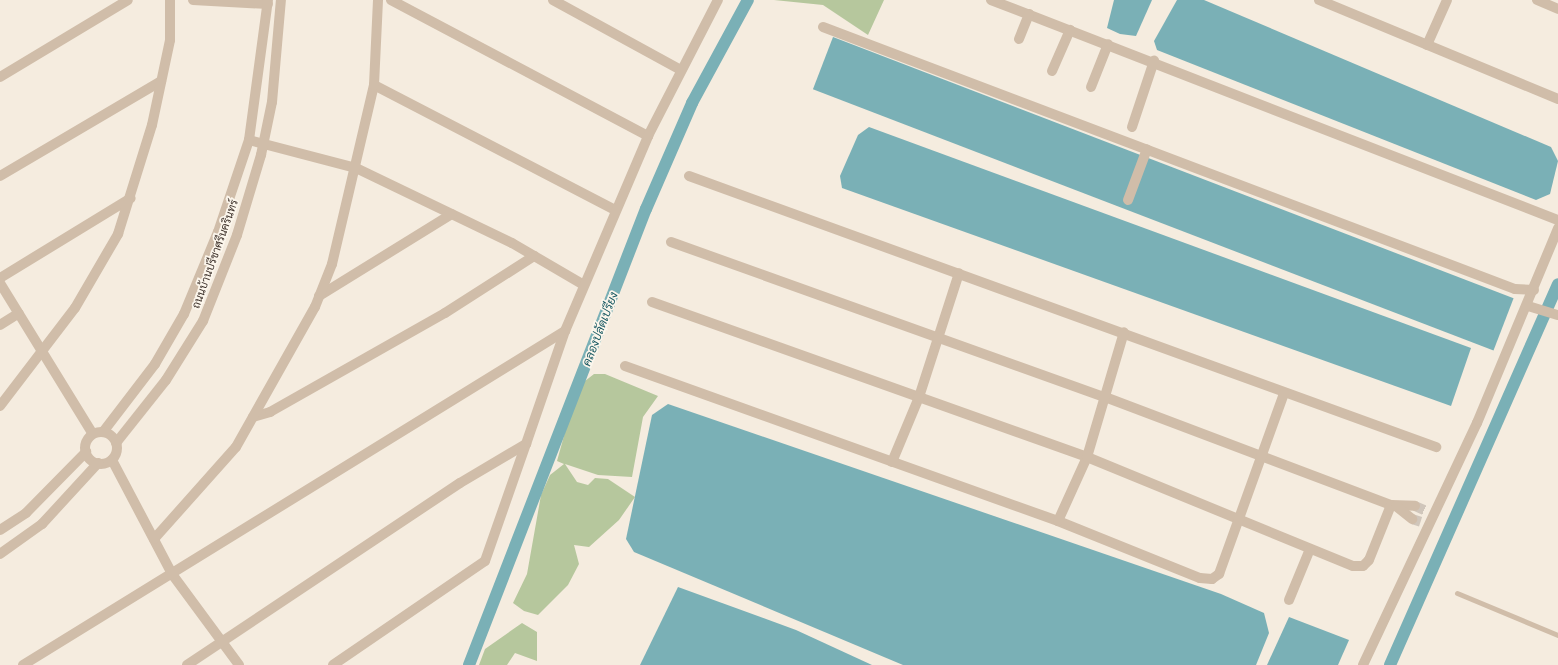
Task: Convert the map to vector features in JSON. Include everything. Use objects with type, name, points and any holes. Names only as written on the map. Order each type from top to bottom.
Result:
[{"type":"street","points":[[0,77],[128,0]]},
{"type":"street","points":[[0,406],[44,354],[75,308],[118,234],[131,198],[161,81],[170,40],[170,0]]},
{"type":"street","points":[[193,0],[268,2]]},
{"type":"street","name":"ถนนบ้านปรีชาศรีนครินทร์","points":[[112,460],[116,443],[166,380],[203,321],[237,235],[264,144],[272,102],[281,0]]},
{"type":"street","points":[[154,539],[236,447],[319,296],[332,264],[356,168],[374,85],[378,0]]},
{"type":"street","points":[[391,0],[648,136]]},
{"type":"street","points":[[553,0],[681,70]]},
{"type":"street","points":[[334,665],[486,561],[565,331],[615,210],[648,136],[717,0]]},
{"type":"street","points":[[991,0],[1154,61],[1558,220]]},
{"type":"street","points":[[1319,0],[1558,99]]},
{"type":"street","points":[[1427,44],[1447,0]]},
{"type":"street","points":[[1537,0],[1558,9]]},
{"type":"street","name":"ถนนบ้านปรีชาศรีนครินทร์","points":[[0,530],[26,513],[86,452],[86,442],[98,433],[155,364],[184,314],[218,232],[249,140],[268,2]]},
{"type":"street","points":[[1020,39],[1029,14]]},
{"type":"street","points":[[823,27],[1515,289],[1534,290]]},
{"type":"street","points":[[1052,72],[1070,30]]},
{"type":"street","points":[[1091,87],[1108,44]]},
{"type":"street","points":[[1132,127],[1154,61]]},
{"type":"street","points":[[0,176],[161,81]]},
{"type":"street","points":[[374,85],[615,210]]},
{"type":"street","points":[[249,140],[356,168],[452,214],[534,256],[584,286]]},
{"type":"street","points":[[1128,200],[1147,150]]},
{"type":"street","points":[[689,176],[1124,332],[1284,393],[1436,447]]},
{"type":"street","points":[[0,278],[131,198]]},
{"type":"street","points":[[319,296],[452,214]]},
{"type":"street","points":[[1363,665],[1420,522],[1429,512],[1528,306],[1558,228]]},
{"type":"street","points":[[671,242],[1105,397],[1393,505],[1420,522]]},
{"type":"street","points":[[253,417],[270,412],[445,313],[534,256]]},
{"type":"street","points":[[892,462],[919,397],[960,273]]},
{"type":"street","points":[[0,283],[44,354],[98,433],[112,436],[116,443]]},
{"type":"street","points":[[652,302],[1087,457],[1238,522],[1310,549],[1363,566],[1393,505]]},
{"type":"street","points":[[1528,306],[1555,314]]},
{"type":"street","points":[[0,325],[19,313]]},
{"type":"street","points":[[23,665],[172,574],[367,450],[565,331]]},
{"type":"street","points":[[1058,521],[1087,457],[1124,332]]},
{"type":"street","points":[[625,366],[1058,521],[1200,578],[1212,579],[1219,574],[1264,457],[1284,393]]},
{"type":"street","points":[[187,665],[223,643],[460,483],[526,444]]},
{"type":"street","points":[[86,452],[98,463]]},
{"type":"street","points":[[0,554],[42,524],[98,463],[112,460],[172,574],[239,665]]},
{"type":"street","points":[[1393,505],[1416,506]]},
{"type":"street","points":[[1289,600],[1310,549]]},
{"type":"lane","points":[[1457,593],[1558,635]]},
{"type":"green space","points":[[774,0],[884,0],[868,35],[823,5]]},
{"type":"green space","points":[[594,374],[605,374],[658,396],[643,417],[632,477],[598,475],[565,464],[577,482],[588,485],[595,478],[608,479],[635,497],[619,520],[589,547],[574,545],[579,564],[568,585],[538,615],[524,611],[513,603],[527,574],[541,495],[550,475],[564,464],[557,461],[572,407],[585,381]]},
{"type":"green space","points":[[522,623],[537,632],[537,661],[515,653],[507,665],[479,665],[485,649]]},
{"type":"water","points":[[1114,0],[1152,0],[1136,36],[1120,34],[1107,28]]},
{"type":"water","points":[[1177,0],[1204,0],[1551,147],[1558,161],[1550,194],[1536,200],[1157,50],[1154,41]]},
{"type":"water","points":[[833,37],[1514,298],[1494,351],[813,89]]},
{"type":"water","points":[[869,127],[1471,348],[1451,406],[842,188],[840,176],[858,135]]},
{"type":"water","points":[[668,404],[1221,594],[1264,613],[1269,633],[1256,665],[903,665],[634,552],[626,539],[652,415]]},
{"type":"water","points":[[678,587],[796,630],[872,665],[640,665]]},
{"type":"water","points":[[1289,617],[1349,640],[1338,665],[1267,665]]},
{"type":"waterway","name":"คลองปลัดเปรียง","points":[[469,665],[646,209],[692,103],[748,0]]},
{"type":"waterway","points":[[1390,665],[1558,284]]},
{"type":"tunnel","points":[[1415,506],[1426,511]]},
{"type":"tunnel","points":[[1412,519],[1421,522]]}]
